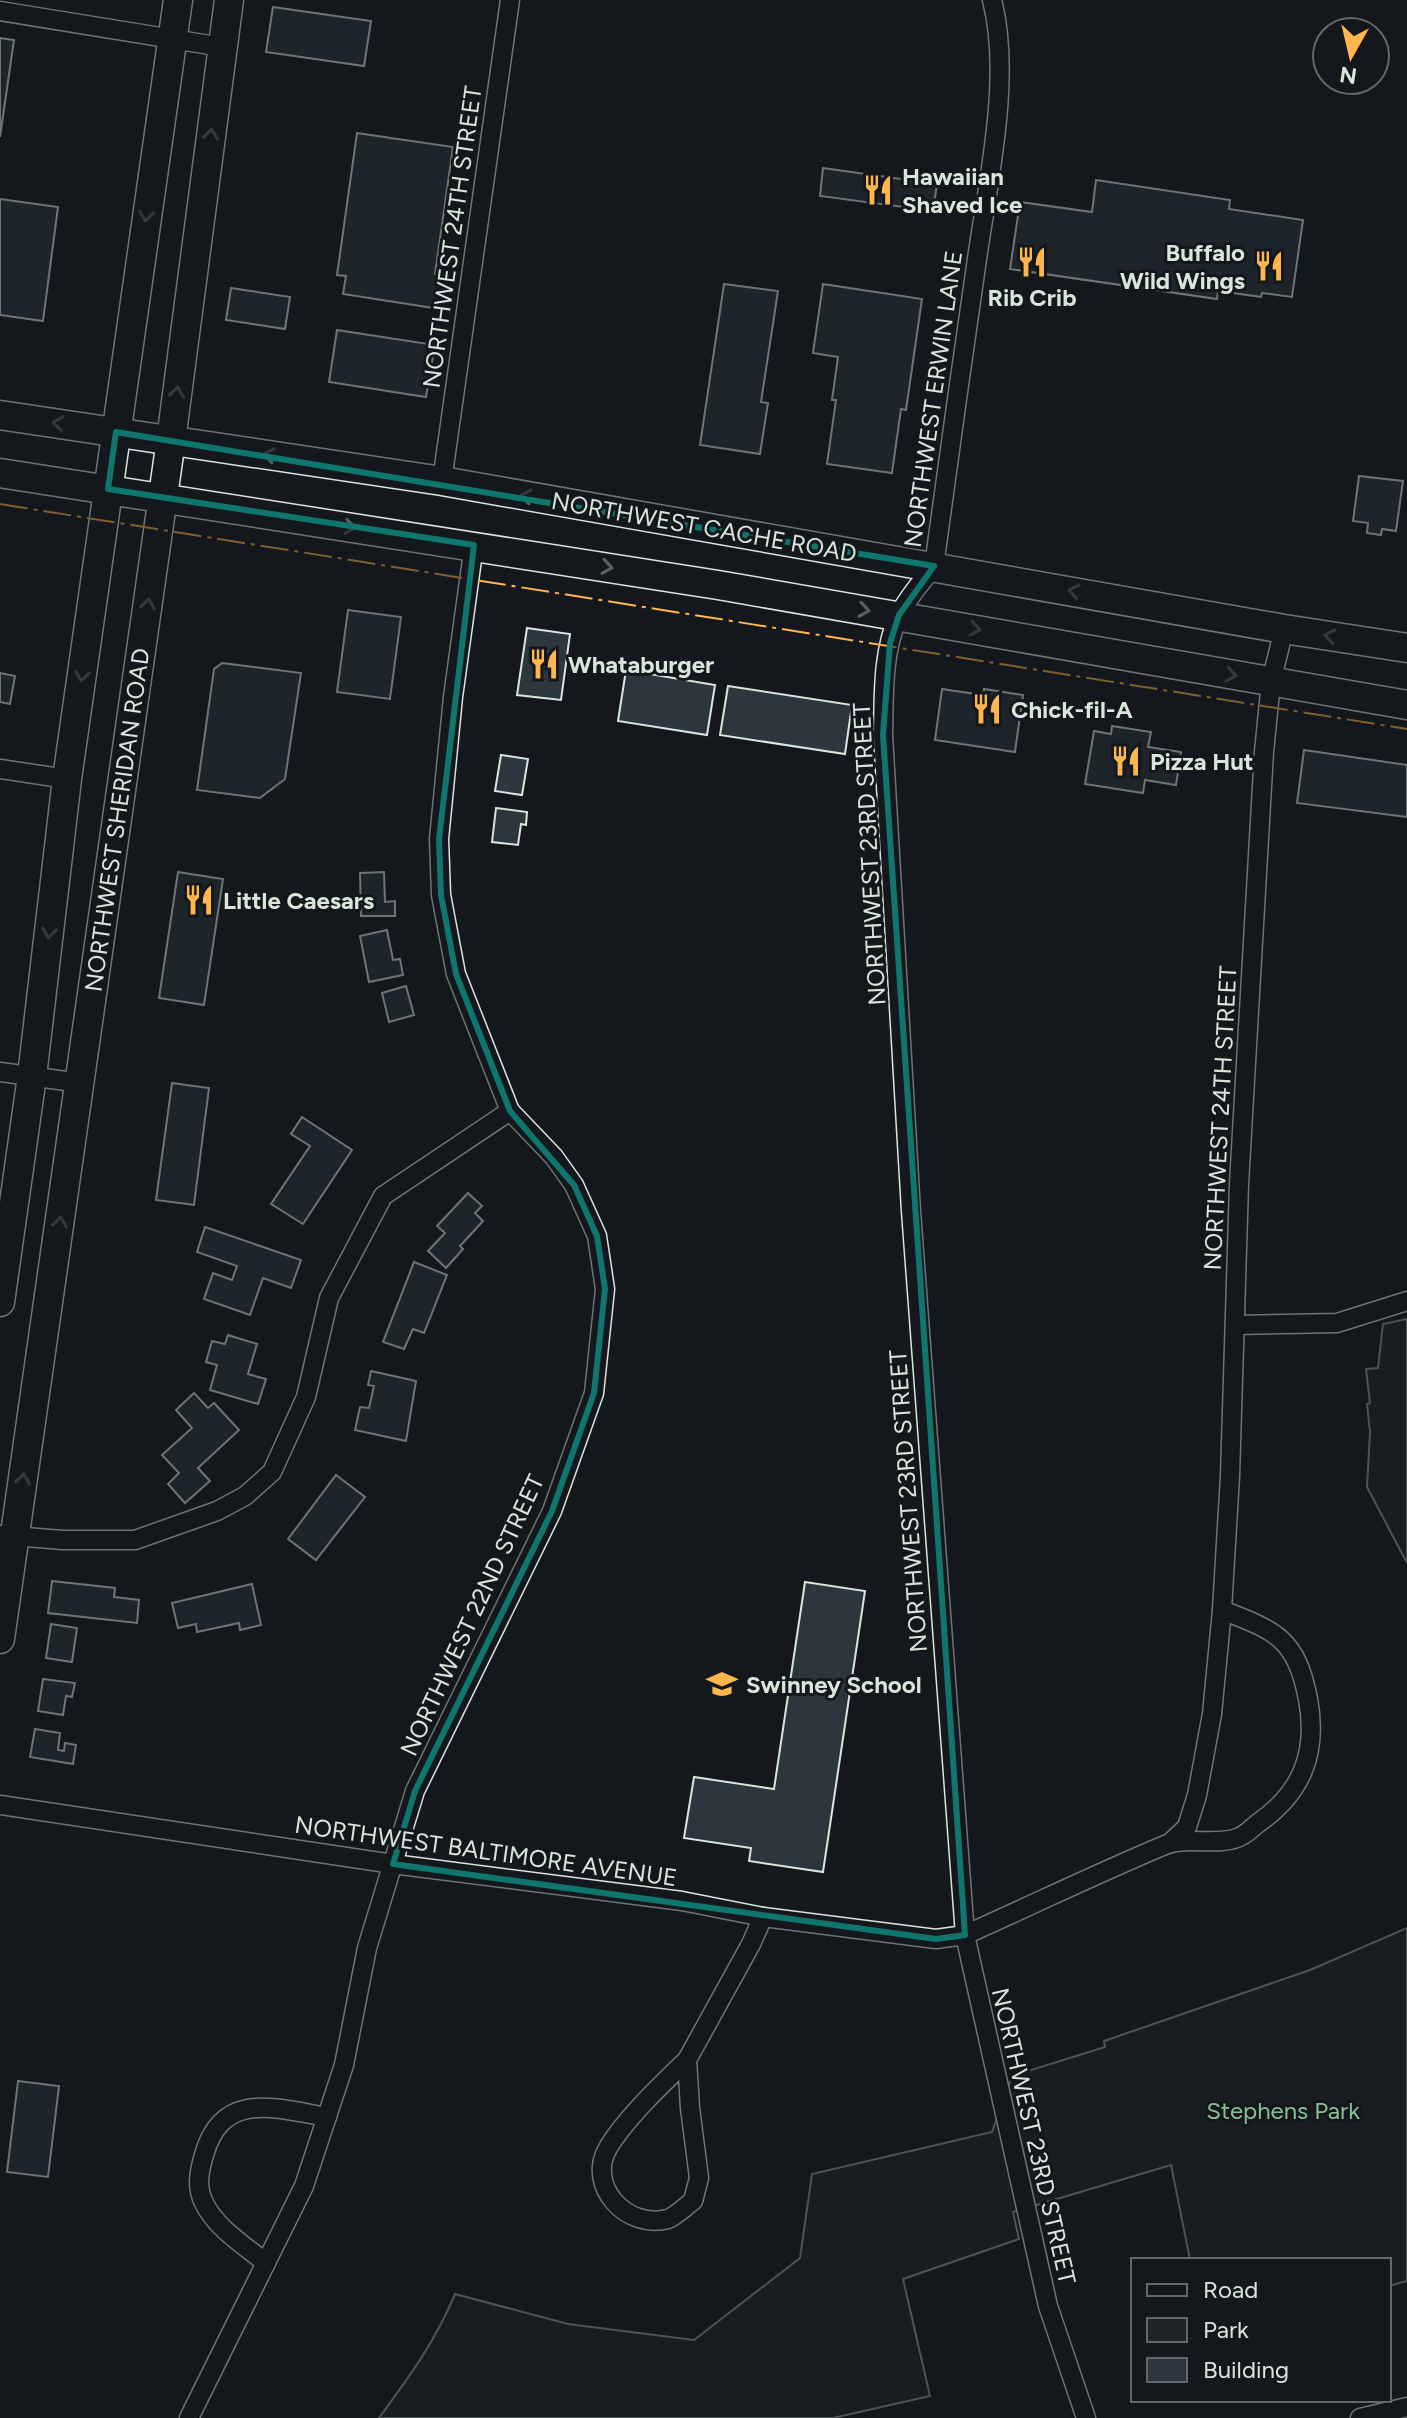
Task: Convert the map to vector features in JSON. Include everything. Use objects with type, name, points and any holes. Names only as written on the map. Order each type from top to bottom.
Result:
[{"type":"main road","points":[[0,1302],[32,1076],[67,779],[178,0]]},
{"type":"main road","name":"NORTHWEST SHERIDAN ROAD","points":[[0,1639],[8,1536],[80,1083],[171,440],[229,0]]},
{"type":"main road","name":"NORTHWEST CACHE ROAD","points":[[0,415],[442,481],[1407,648]]},
{"type":"main road","points":[[0,473],[474,545],[899,615],[1407,705]]},
{"type":"street","name":"NORTHWEST 24TH STREET","points":[[442,481],[510,0]]},
{"type":"street","name":"NORTHWEST ERWIN LANE","points":[[934,566],[997,107],[998,54],[992,0]]},
{"type":"street","points":[[0,11],[222,47]]},
{"type":"street","name":"NORTHWEST 22ND STREET","points":[[189,2418],[304,2186],[344,2065],[367,1948],[415,1791],[552,1511],[594,1393],[605,1289],[597,1236],[574,1185],[554,1157],[510,1111],[456,974],[441,895],[439,839],[452,707],[474,545]]},
{"type":"street","points":[[899,615],[934,566]]},
{"type":"street","name":"NORTHWEST 23RD STREET","points":[[899,615],[890,643],[885,676],[883,735],[912,1227],[965,1935],[1048,2306],[1086,2418]]},
{"type":"street","name":"NORTHWEST 24TH STREET","points":[[1170,1843],[1187,1827],[1197,1795],[1212,1714],[1222,1610],[1230,1476],[1239,1184],[1261,804],[1271,682],[1284,629]]},
{"type":"street","points":[[0,769],[67,779]]},
{"type":"street","points":[[0,1072],[80,1083]]},
{"type":"street","points":[[8,1536],[135,1540],[217,1511],[245,1496],[272,1472],[306,1397],[329,1298],[383,1196],[510,1111]]},
{"type":"street","points":[[1235,1325],[1337,1323],[1407,1301]]},
{"type":"street","points":[[965,1935],[1170,1843],[1237,1838],[1279,1809],[1302,1778],[1309,1750],[1311,1717],[1304,1678],[1288,1644],[1268,1628],[1222,1610]]},
{"type":"street","name":"NORTHWEST BALTIMORE AVENUE","points":[[0,1805],[393,1864],[682,1901],[763,1917],[936,1939],[965,1935]]},
{"type":"street","points":[[687,2060],[699,2178],[693,2201],[668,2219],[642,2219],[620,2209],[605,2190],[600,2171],[608,2148],[655,2090],[687,2060],[763,1917]]},
{"type":"street","points":[[266,2263],[221,2225],[205,2206],[198,2189],[208,2142],[220,2122],[233,2113],[263,2106],[327,2117]]},
{"type":"street","points":[[1371,2417],[1407,2407]]},
{"type":"highlighted area","points":[[116,432],[934,566],[899,615],[890,643],[883,735],[965,1935],[936,1939],[393,1864],[415,1791],[552,1511],[594,1393],[605,1289],[597,1236],[574,1185],[510,1111],[456,974],[441,895],[439,839],[474,545],[108,489]]},
{"type":"green space","points":[[1407,1319],[1407,1563],[1367,1487],[1370,1432],[1367,1404],[1370,1403],[1366,1369],[1378,1368],[1383,1324]]},
{"type":"green space","name":"Stephens Park","points":[[1407,1928],[1407,2281],[1391,2285],[1391,2258],[1190,2258],[1171,2165],[1013,2212],[1019,2239],[903,2279],[930,2396],[833,2418],[379,2418],[430,2344],[455,2294],[568,2324],[694,2340],[800,2258],[812,2174],[992,2132],[1012,2076],[1105,2047],[1104,2041],[1310,1970]]},
{"type":"building","points":[[273,7],[371,21],[364,66],[266,52]]},
{"type":"building","points":[[0,38],[14,40],[0,137]]},
{"type":"building","points":[[357,133],[453,147],[435,274],[445,276],[440,309],[343,294],[346,276],[337,275]]},
{"type":"building","name":"Hawaiian Shaved Ice","points":[[823,168],[937,184],[933,211],[820,196]]},
{"type":"building","points":[[1096,180],[1230,200],[1229,209],[1303,220],[1292,297],[1262,293],[1261,297],[1218,291],[1217,299],[1010,269],[1020,202],[1092,212]]},
{"type":"building","points":[[0,199],[58,207],[43,321],[0,315]]},
{"type":"building","points":[[724,284],[778,291],[761,402],[768,403],[760,454],[700,445]]},
{"type":"building","points":[[823,284],[922,299],[906,410],[901,409],[892,473],[827,464],[836,400],[832,400],[838,357],[813,353]]},
{"type":"building","points":[[231,288],[290,297],[285,329],[226,320]]},
{"type":"building","points":[[337,330],[435,345],[426,397],[329,382]]},
{"type":"building","points":[[1359,476],[1403,481],[1396,531],[1382,529],[1381,535],[1367,533],[1368,523],[1353,521]]},
{"type":"building","points":[[348,610],[401,617],[390,699],[337,692]]},
{"type":"building","name":"Whataburger","points":[[527,628],[570,634],[561,700],[517,695]]},
{"type":"building","points":[[222,663],[301,673],[285,779],[260,798],[197,790],[214,669]]},
{"type":"building","points":[[626,670],[715,685],[707,735],[618,721]]},
{"type":"building","points":[[0,673],[15,676],[10,704],[0,702]]},
{"type":"building","points":[[728,686],[852,705],[845,754],[720,735]]},
{"type":"building","points":[[942,689],[983,695],[984,689],[1023,695],[1015,752],[935,740]]},
{"type":"building","points":[[1112,726],[1151,732],[1148,747],[1181,752],[1176,785],[1145,780],[1143,793],[1085,784],[1094,731],[1111,734]]},
{"type":"building","points":[[1304,750],[1407,765],[1407,817],[1297,803]]},
{"type":"building","points":[[501,755],[528,759],[522,795],[495,791]]},
{"type":"building","points":[[496,808],[527,812],[526,825],[521,824],[518,845],[492,842]]},
{"type":"building","points":[[178,872],[223,879],[204,1005],[159,998]]},
{"type":"building","points":[[384,872],[385,902],[395,901],[395,916],[361,916],[360,873]]},
{"type":"building","points":[[387,930],[393,960],[400,959],[403,975],[369,982],[360,936]]},
{"type":"building","points":[[406,986],[414,1015],[389,1022],[382,993]]},
{"type":"building","points":[[172,1083],[209,1088],[194,1205],[156,1200]]},
{"type":"building","points":[[302,1117],[352,1150],[303,1224],[271,1204],[310,1146],[291,1134]]},
{"type":"building","points":[[468,1193],[482,1206],[475,1213],[483,1221],[460,1246],[463,1249],[446,1268],[428,1251],[445,1233],[437,1226]]},
{"type":"building","points":[[205,1227],[301,1260],[291,1288],[263,1278],[250,1315],[204,1299],[213,1273],[232,1280],[237,1266],[197,1252]]},
{"type":"building","points":[[414,1262],[447,1275],[424,1333],[413,1329],[404,1349],[383,1342]]},
{"type":"building","points":[[228,1335],[257,1344],[248,1374],[266,1379],[258,1404],[210,1390],[217,1365],[206,1362],[212,1341],[225,1344]]},
{"type":"building","points":[[371,1371],[416,1381],[406,1441],[355,1430],[360,1407],[369,1408],[374,1386],[368,1385]]},
{"type":"building","points":[[194,1393],[208,1408],[214,1403],[239,1430],[198,1468],[210,1481],[185,1503],[168,1484],[179,1473],[162,1455],[192,1428],[176,1410]]},
{"type":"building","points":[[336,1475],[365,1497],[316,1560],[288,1539]]},
{"type":"building","points":[[52,1581],[115,1588],[114,1597],[139,1600],[137,1623],[48,1613]]},
{"type":"building","points":[[805,1582],[865,1591],[823,1872],[749,1861],[751,1848],[684,1838],[694,1777],[774,1789]]},
{"type":"building","points":[[252,1584],[261,1625],[240,1630],[239,1623],[197,1632],[196,1624],[178,1628],[172,1603]]},
{"type":"building","points":[[51,1624],[77,1628],[72,1662],[46,1658]]},
{"type":"building","points":[[43,1679],[75,1683],[72,1697],[66,1696],[63,1715],[38,1711]]},
{"type":"building","points":[[35,1729],[60,1733],[58,1750],[64,1751],[65,1743],[76,1745],[73,1764],[30,1757]]},
{"type":"building","points":[[18,2081],[59,2086],[48,2177],[7,2172]]},
{"type":"power","points":[[0,504],[1407,729]]},
{"type":"place","name":"Hawaiian Shaved Ice","points":[[878,190]]},
{"type":"place","name":"Rib Crib","points":[[1032,262]]},
{"type":"place","name":"Buffalo Wild Wings","points":[[1269,266]]},
{"type":"place","name":"Whataburger","points":[[544,664]]},
{"type":"place","name":"Chick-fil-A","points":[[987,709]]},
{"type":"place","name":"Pizza Hut","points":[[1126,761]]},
{"type":"place","name":"Little Caesars","points":[[199,900]]},
{"type":"place","name":"Swinney School","points":[[722,1684]]}]
